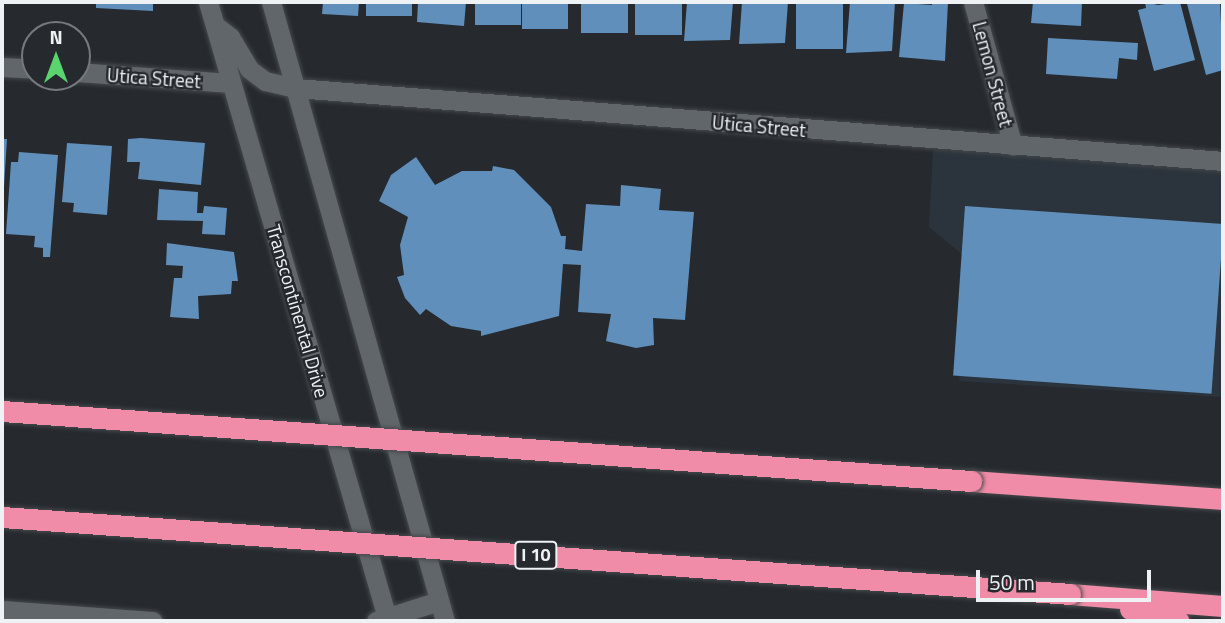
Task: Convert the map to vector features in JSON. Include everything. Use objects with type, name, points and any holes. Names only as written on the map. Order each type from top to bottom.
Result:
[{"type":"highway","points":[[2,411],[1223,497]]},
{"type":"highway","name":"I 10","points":[[2,517],[1223,606]]},
{"type":"highway","points":[[1070,594],[1179,621]]},
{"type":"street","name":"Transcontinental Drive","points":[[208,2],[384,619]]},
{"type":"street","points":[[271,2],[445,621]]},
{"type":"street","name":"Lemon Street","points":[[973,2],[1013,146]]},
{"type":"street","name":"Utica Street","points":[[214,24],[230,37],[249,69],[265,81],[296,88],[1223,161]]},
{"type":"street","points":[[2,66],[21,68]]},
{"type":"street","name":"Utica Street","points":[[91,73],[232,83]]},
{"type":"street","points":[[384,619],[439,601]]},
{"type":"street","points":[[2,610],[153,621]]},
{"type":"shaded area","points":[[933,149],[1223,172],[1223,397],[959,381],[969,260],[929,227]]},
{"type":"building","points":[[96,2],[153,2],[153,11],[96,8]]},
{"type":"building","points":[[323,2],[359,2],[358,16],[322,14]]},
{"type":"building","points":[[366,2],[412,2],[412,16],[366,16]]},
{"type":"building","points":[[418,2],[466,2],[464,26],[417,22]]},
{"type":"building","points":[[475,2],[521,2],[521,25],[475,25]]},
{"type":"building","points":[[522,2],[568,2],[568,29],[522,29]]},
{"type":"building","points":[[581,2],[628,2],[628,33],[581,33]]},
{"type":"building","points":[[635,2],[682,2],[682,35],[635,35]]},
{"type":"building","points":[[687,2],[733,2],[730,40],[684,41]]},
{"type":"building","points":[[742,2],[788,2],[785,43],[739,44]]},
{"type":"building","points":[[796,2],[843,2],[843,49],[796,49]]},
{"type":"building","points":[[850,2],[895,2],[892,51],[846,53]]},
{"type":"building","points":[[932,2],[948,2],[945,61],[899,57],[904,3],[932,5]]},
{"type":"building","points":[[1033,2],[1082,2],[1081,26],[1031,23]]},
{"type":"building","points":[[1145,2],[1158,5],[1180,2],[1195,60],[1154,71],[1138,10],[1146,8]]},
{"type":"building","points":[[1220,2],[1223,70],[1206,75],[1187,4]]},
{"type":"building","points":[[1048,38],[1138,43],[1137,60],[1119,58],[1117,79],[1046,74]]},
{"type":"building","points":[[2,139],[7,139],[4,187],[2,187]]},
{"type":"building","points":[[128,139],[205,143],[201,185],[138,179],[140,162],[127,162]]},
{"type":"building","points":[[67,143],[112,146],[107,215],[73,212],[74,203],[62,202]]},
{"type":"building","points":[[19,152],[58,155],[50,257],[43,257],[43,248],[34,247],[35,236],[6,234],[11,162],[18,162]]},
{"type":"building","points":[[416,157],[435,185],[462,171],[492,171],[493,166],[514,170],[551,207],[561,236],[566,236],[565,249],[582,251],[586,204],[620,206],[621,185],[661,189],[659,210],[694,212],[685,320],[653,318],[654,345],[636,348],[606,341],[611,314],[578,312],[581,265],[563,264],[559,316],[481,336],[481,331],[451,326],[426,309],[420,315],[405,298],[397,277],[404,275],[400,245],[408,217],[379,201],[391,175]]},
{"type":"building","points":[[159,189],[198,192],[197,213],[203,213],[204,206],[227,208],[225,235],[202,234],[203,221],[157,220]]},
{"type":"building","points":[[965,206],[1223,224],[1212,394],[953,376]]},
{"type":"building","points":[[167,243],[234,252],[238,281],[232,281],[231,294],[198,296],[199,319],[170,317],[174,278],[182,278],[183,266],[166,265]]}]
